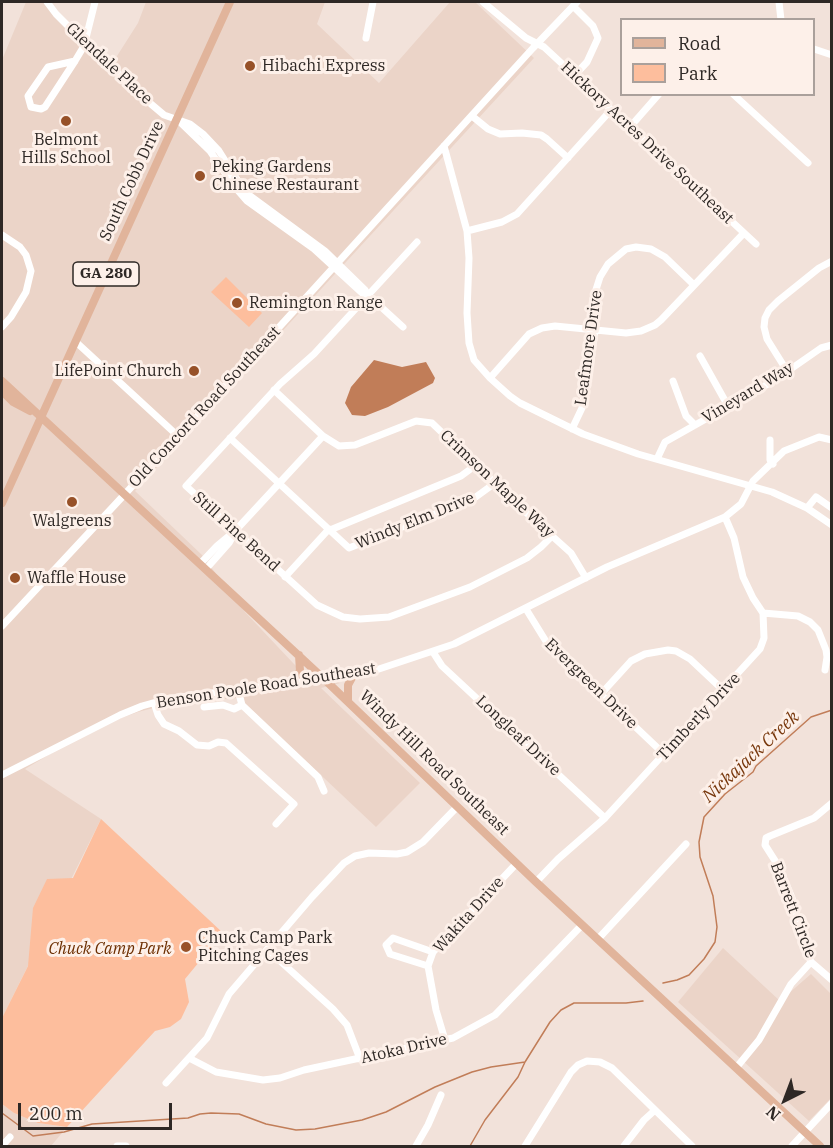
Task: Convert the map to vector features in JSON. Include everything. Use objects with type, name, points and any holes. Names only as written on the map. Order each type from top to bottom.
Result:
[{"type":"main road","name":"South Cobb Drive","points":[[2,503],[230,2]]},
{"type":"main road","name":"Windy Hill Road Southeast","points":[[2,381],[299,655],[516,864],[820,1146]]},
{"type":"main road","name":"Windy Hill Road Southeast","points":[[2,392],[13,402],[41,417]]},
{"type":"main road","points":[[291,683],[300,671],[299,655]]},
{"type":"main road","points":[[348,701],[348,685],[354,674]]},
{"type":"street","name":"Glendale Place","points":[[47,2],[56,14],[151,104],[164,115],[177,120],[210,151],[247,201],[335,265],[403,327]]},
{"type":"street","points":[[75,61],[48,67],[28,96],[31,107],[41,109],[45,107],[75,61],[84,46],[95,2]]},
{"type":"street","points":[[366,38],[373,2]]},
{"type":"street","name":"Hickory Acres Drive Southeast","points":[[483,2],[526,38],[544,47],[756,244]]},
{"type":"street","points":[[779,2],[781,18]]},
{"type":"street","points":[[574,76],[587,62],[598,39],[593,26],[575,4]]},
{"type":"street","name":"Old Concord Road Southeast","points":[[2,626],[179,437],[575,4]]},
{"type":"street","points":[[815,50],[831,55]]},
{"type":"street","points":[[630,127],[657,96]]},
{"type":"street","points":[[735,96],[808,163]]},
{"type":"street","points":[[467,231],[502,222],[517,214],[611,110]]},
{"type":"street","points":[[472,116],[488,129],[500,134],[541,135],[568,158]]},
{"type":"street","points":[[444,146],[467,231],[468,336],[474,360],[490,378],[510,396],[572,429],[606,443],[782,496],[807,508],[831,525]]},
{"type":"street","points":[[490,378],[529,334],[542,328],[555,326],[626,333],[648,328],[662,320],[693,284],[744,233]]},
{"type":"street","points":[[2,235],[20,247],[26,255],[31,271],[26,292],[2,327]]},
{"type":"street","name":"Still Pine Bend","points":[[417,242],[314,354],[274,390],[186,486],[317,605],[352,618],[379,619],[402,613],[470,587],[527,558],[552,536]]},
{"type":"street","name":"Leafmore Drive","points":[[572,429],[582,408],[593,331],[596,325],[593,299],[600,277],[608,264],[626,249],[644,247],[658,252],[693,284]]},
{"type":"street","points":[[787,371],[767,339],[764,327],[765,318],[778,301],[819,267],[831,261]]},
{"type":"street","points":[[75,342],[179,437]]},
{"type":"street","name":"Vineyard Way","points":[[657,459],[664,442],[787,371],[821,348],[831,345]]},
{"type":"street","points":[[699,356],[728,406]]},
{"type":"street","points":[[673,381],[686,416],[695,425]]},
{"type":"street","name":"Crimson Maple Way","points":[[274,390],[323,436],[336,445],[347,447],[412,422],[428,421],[435,425],[574,556],[586,578]]},
{"type":"street","points":[[203,566],[229,543],[235,531],[323,436]]},
{"type":"street","name":"Benson Poole Road Southeast","points":[[2,775],[123,713],[167,699],[354,674],[433,652],[475,635],[586,578],[725,517],[741,504],[753,481],[784,451],[819,437],[831,440]]},
{"type":"street","name":"Windy Elm Drive","points":[[230,438],[349,548],[473,499],[495,483]]},
{"type":"street","points":[[770,440],[770,460],[773,464]]},
{"type":"street","points":[[285,577],[329,529],[461,477],[476,465]]},
{"type":"street","points":[[807,508],[816,497],[831,508]]},
{"type":"street","points":[[725,517],[735,538],[743,577],[763,613],[798,616],[810,621],[818,630],[826,650],[825,670]]},
{"type":"street","name":"Evergreen Drive","points":[[526,609],[547,643],[664,754]]},
{"type":"street","name":"Timberly Drive","points":[[536,882],[558,859],[605,818],[760,649],[764,638],[763,613]]},
{"type":"street","points":[[601,694],[632,662],[645,654],[668,650],[676,651],[690,659],[723,690]]},
{"type":"street","name":"Longleaf Drive","points":[[433,652],[442,666],[605,818]]},
{"type":"street","points":[[238,690],[242,705],[318,777],[324,791]]},
{"type":"street","points":[[154,703],[158,716],[164,724],[179,731],[197,746],[209,746],[218,742],[226,743],[294,804],[276,824]]},
{"type":"street","points":[[204,707],[223,705],[234,709],[242,705]]},
{"type":"street","name":"Barrett Circle","points":[[831,804],[814,818],[773,834],[765,842],[792,898],[803,942],[811,962],[831,980]]},
{"type":"street","points":[[166,1083],[207,1038],[229,994],[344,863],[355,856],[369,853],[407,852],[423,843],[457,807]]},
{"type":"street","points":[[598,939],[686,844]]},
{"type":"street","name":"Wakita Drive","points":[[445,1040],[436,1010],[428,966],[433,952],[516,864]]},
{"type":"street","name":"Atoka Drive","points":[[189,1058],[216,1072],[263,1080],[445,1040],[495,1015],[582,924]]},
{"type":"street","points":[[428,966],[390,954],[386,945],[393,938],[433,952]]},
{"type":"street","points":[[268,950],[333,1009],[347,1025],[360,1059]]},
{"type":"street","points":[[736,1068],[759,1040],[791,984],[811,962]]},
{"type":"street","points":[[525,1146],[572,1072],[578,1065],[587,1061],[600,1062],[612,1068],[692,1146]]},
{"type":"street","points":[[416,1146],[441,1095]]},
{"type":"street","points":[[792,1146],[831,1103]]},
{"type":"street","points":[[624,1146],[654,1111]]},
{"type":"street","points":[[2,1146],[10,1137]]},
{"type":"street","points":[[117,1146],[126,1146]]},
{"type":"shaded area","points":[[26,2],[47,2],[110,67],[138,23],[146,2],[325,2],[317,24],[379,83],[450,2],[475,2],[534,58],[135,491],[202,555],[245,612],[294,664],[307,676],[340,683],[321,688],[420,783],[376,827],[239,698],[176,702],[138,712],[94,728],[25,769],[101,819],[2,1018],[2,60]]},
{"type":"shaded area","points":[[374,360],[402,367],[426,362],[435,378],[433,383],[388,407],[365,416],[352,415],[345,403],[351,387]]},
{"type":"shaded area","points":[[723,948],[780,1001],[811,974],[831,994],[831,1098],[809,1121],[678,1002]]},
{"type":"shaded area","points":[[2,1104],[14,1113],[38,1123],[67,1127],[51,1146],[2,1146]]},
{"type":"green space","name":"Remington Range","points":[[226,277],[262,313],[249,327],[211,292]]},
{"type":"green space","name":"Chuck Camp Park","points":[[101,819],[223,933],[185,979],[189,1002],[181,1019],[170,1027],[155,1031],[67,1127],[38,1123],[14,1113],[2,1104],[2,1018],[28,966],[33,908],[47,879],[73,878]]},
{"type":"waterway","name":"Nickajack Creek","points":[[663,983],[689,975],[704,959],[715,942],[717,927],[713,896],[700,857],[699,842],[704,817],[725,794],[753,772],[756,766],[811,717],[832,710]]},
{"type":"waterway","name":"Nickajack Creek","points":[[470,1146],[485,1120],[518,1077],[550,1022],[561,1010],[574,1003],[643,1001]]},
{"type":"waterway","points":[[2,1113],[33,1136],[64,1132],[92,1124],[188,1118],[211,1113],[239,1114],[266,1124],[296,1130],[315,1129],[362,1120],[386,1112],[435,1087],[472,1072],[525,1062]]},
{"type":"place","name":"Hibachi Express","points":[[250,66]]},
{"type":"place","name":"Belmont Hills School","points":[[66,121]]},
{"type":"place","name":"Peking Gardens Chinese Restaurant","points":[[200,176]]},
{"type":"place","name":"Remington Range","points":[[237,303]]},
{"type":"place","name":"LifePoint Church","points":[[194,371]]},
{"type":"place","name":"Walgreens","points":[[72,502]]},
{"type":"place","name":"Waffle House","points":[[15,578]]},
{"type":"place","name":"Chuck Camp Park Pitching Cages","points":[[186,947]]}]
